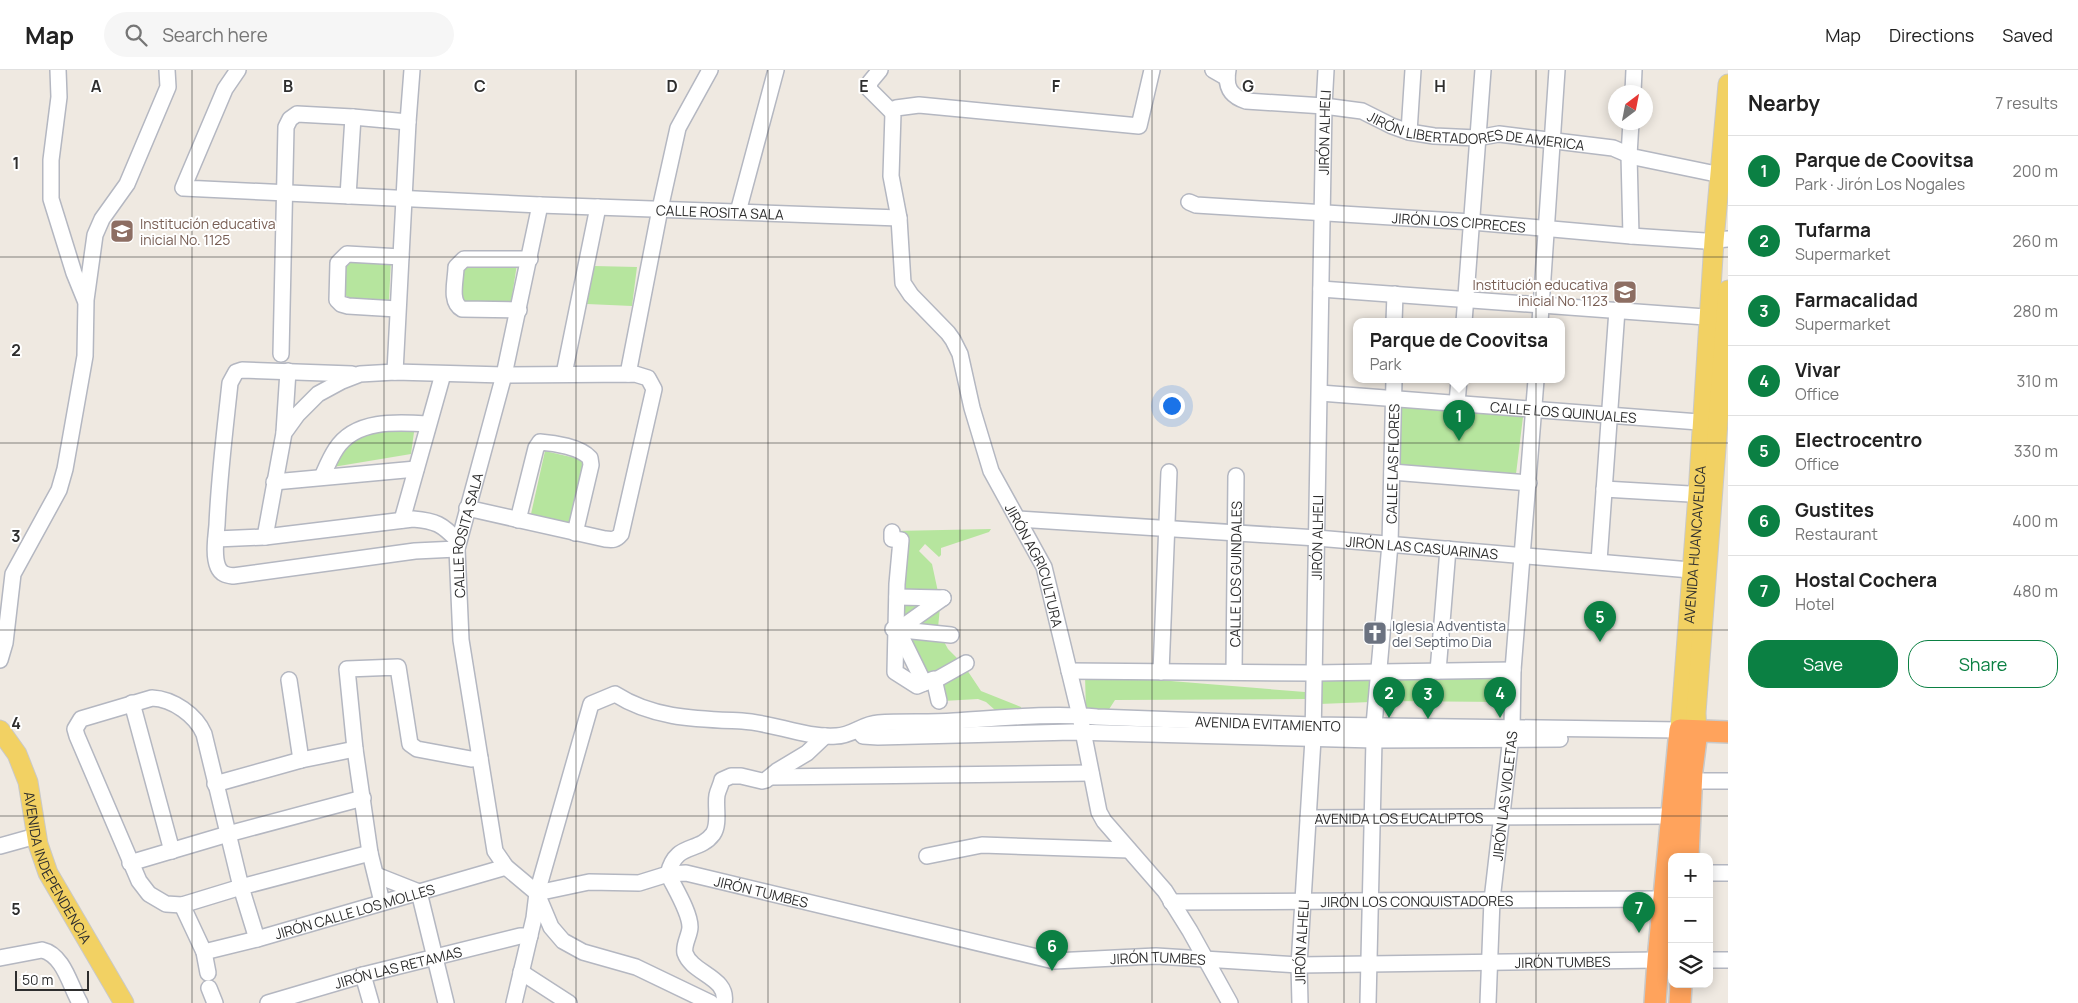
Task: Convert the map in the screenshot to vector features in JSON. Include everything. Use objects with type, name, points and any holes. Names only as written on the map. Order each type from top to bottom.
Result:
[{"type":"highway","name":"AVENIDA HUANCAVELICA","points":[[1688,853],[1691,781],[1698,734]]},
{"type":"highway","name":"AVENIDA HUANCAVELICA","points":[[1655,1003],[1671,816],[1698,734]]},
{"type":"highway","points":[[1680,1003],[1681,988]]},
{"type":"main road","name":"AVENIDA HUANCAVELICA","points":[[1698,734],[1696,713],[1699,570],[1718,318],[1721,175],[1728,84]]},
{"type":"main road","name":"AVENIDA HUANCAVELICA","points":[[1718,318],[1728,290]]},
{"type":"main road","name":"AVENIDA INDEPENDENCIA","points":[[0,730],[17,754],[28,782],[36,836],[48,873],[124,1003]]},
{"type":"street","points":[[58,70],[59,97],[51,160],[51,199],[74,273],[86,300]]},
{"type":"street","points":[[0,660],[5,643],[13,574],[59,490],[66,469],[85,356],[86,300],[96,235],[102,219],[127,184],[168,87],[167,70]]},
{"type":"street","name":"CALLE ROSITA SALA","points":[[238,70],[225,89],[183,188],[598,208],[899,218]]},
{"type":"street","points":[[395,372],[397,309],[412,70]]},
{"type":"street","points":[[628,374],[660,209],[678,128],[710,70]]},
{"type":"street","points":[[738,212],[776,70]]},
{"type":"street","points":[[880,70],[870,82],[868,89],[894,111],[898,107],[918,105],[1139,126],[1152,70]]},
{"type":"street","points":[[1213,70],[1228,74]]},
{"type":"street","name":"JIRÓN ALHELI","points":[[1300,1003],[1303,901],[1313,732],[1326,70]]},
{"type":"street","points":[[1409,132],[1413,70]]},
{"type":"street","points":[[1464,318],[1483,70]]},
{"type":"street","points":[[1540,318],[1554,141],[1557,70]]},
{"type":"street","points":[[1633,85],[1634,70]]},
{"type":"street","name":"JIRÓN LIBERTADORES DE AMERICA","points":[[1228,74],[1226,85],[1232,94],[1246,102],[1324,106],[1362,111],[1409,132],[1434,136],[1477,138],[1499,134],[1613,148],[1629,155],[1721,175]]},
{"type":"street","name":"JIRÓN AGRICULTURA","points":[[894,111],[891,176],[899,218],[903,283],[916,302],[948,332],[960,354],[972,408],[992,471],[1044,567],[1080,716],[1099,812],[1104,821],[1164,891],[1190,931],[1230,1003]]},
{"type":"street","points":[[282,354],[286,127],[290,119],[297,114],[408,122]]},
{"type":"street","points":[[348,196],[353,117]]},
{"type":"street","points":[[1631,130],[1629,155],[1631,236]]},
{"type":"street","name":"JIRÓN LOS CIPRECES","points":[[1189,202],[1196,205],[1472,222],[1631,236],[1721,240]]},
{"type":"street","name":"CALLE ROSITA SALA","points":[[506,867],[495,851],[461,640],[457,545],[504,375],[540,205]]},
{"type":"street","points":[[564,374],[598,208]]},
{"type":"street","points":[[397,309],[341,304],[337,300],[338,263],[347,254],[401,256]]},
{"type":"street","points":[[519,310],[462,309],[457,306],[454,301],[456,267],[464,259],[530,259]]},
{"type":"street","points":[[1321,289],[1718,318]]},
{"type":"street","points":[[1394,318],[1395,294]]},
{"type":"street","points":[[1598,561],[1617,310]]},
{"type":"street","points":[[216,539],[265,537],[413,519],[435,521],[445,527],[457,545],[233,576],[220,572],[216,565],[216,539],[219,486],[230,383],[236,372],[242,370],[360,374],[395,372],[443,374],[464,372],[504,375],[628,374],[642,375],[648,378],[654,389],[621,534],[613,540],[467,508]]},
{"type":"street","points":[[265,537],[284,433],[288,371]]},
{"type":"street","points":[[284,433],[297,415],[318,394],[360,374]]},
{"type":"street","points":[[402,520],[443,374]]},
{"type":"street","name":"CALLE LAS FLORES","points":[[1368,1003],[1374,732],[1390,544],[1394,383]]},
{"type":"street","points":[[1457,403],[1459,383]]},
{"type":"street","name":"JIRÓN LAS VIOLETAS","points":[[1488,1003],[1492,900],[1511,734],[1513,670],[1524,555],[1536,383]]},
{"type":"street","name":"CALLE LOS QUINUALES","points":[[1320,393],[1710,423]]},
{"type":"street","points":[[322,477],[336,448],[349,435],[363,428],[377,424],[405,422],[428,424]]},
{"type":"street","points":[[518,520],[536,448],[540,442],[547,442],[585,452],[590,458],[591,465],[575,533]]},
{"type":"street","points":[[274,482],[416,469]]},
{"type":"street","points":[[1161,672],[1169,472]]},
{"type":"street","points":[[1392,472],[1529,483]]},
{"type":"street","name":"CALLE LOS GUINDALES","points":[[1234,672],[1236,476]]},
{"type":"street","points":[[1604,489],[1705,495]]},
{"type":"street","name":"JIRÓN LAS CASUARINAS","points":[[1018,519],[1317,538],[1699,570]]},
{"type":"street","points":[[892,532],[892,539],[901,540],[895,672],[917,686],[966,663]]},
{"type":"street","points":[[1438,671],[1448,549]]},
{"type":"street","points":[[892,629],[943,598],[897,597]]},
{"type":"street","points":[[892,629],[952,635]]},
{"type":"street","points":[[892,629],[929,682],[939,701]]},
{"type":"street","points":[[382,902],[370,853],[354,749],[347,669],[398,667],[410,744],[417,749],[480,758]]},
{"type":"street","points":[[1069,671],[1314,673],[1513,670]]},
{"type":"street","points":[[289,680],[301,760]]},
{"type":"street","name":"AVENIDA EVITAMIENTO","points":[[537,893],[592,704],[615,694],[643,709],[668,715],[746,722],[825,736],[849,735],[868,724],[878,723],[1080,716],[1313,732]]},
{"type":"street","points":[[257,939],[241,886],[204,734],[195,718],[161,698],[152,698],[88,716],[77,723],[75,729],[77,736],[130,863],[139,881],[149,894],[166,904],[182,905],[241,886],[370,853]]},
{"type":"street","points":[[132,703],[172,851]]},
{"type":"street","name":"AVENIDA EVITAMIENTO","points":[[858,730],[863,736],[878,737],[1082,733],[1313,732],[1698,734]]},
{"type":"street","points":[[724,1003],[723,991],[717,982],[692,962],[686,954],[690,928],[689,918],[668,874],[671,862],[677,854],[712,835],[715,829],[718,794],[722,780],[731,776],[741,776],[762,781],[807,753],[825,736]]},
{"type":"street","points":[[215,784],[301,760],[354,749]]},
{"type":"street","points":[[771,777],[1092,773]]},
{"type":"street","points":[[1691,781],[1728,781]]},
{"type":"street","points":[[130,863],[228,834],[363,798]]},
{"type":"street","name":"AVENIDA LOS EUCALIPTOS","points":[[1308,818],[1671,816]]},
{"type":"street","points":[[0,846],[36,836]]},
{"type":"street","points":[[927,856],[982,845],[1129,850]]},
{"type":"street","points":[[506,867],[537,893],[551,927],[563,941],[583,952],[636,967],[711,1003]]},
{"type":"street","name":"JIRÓN CALLE LOS MOLLES","points":[[204,952],[257,939],[506,867]]},
{"type":"street","name":"JIRÓN TUMBES","points":[[668,874],[686,873],[1054,961],[1156,956],[1300,965],[1658,960]]},
{"type":"street","points":[[1713,874],[1728,873]]},
{"type":"street","points":[[537,893],[590,882],[639,883],[668,874]]},
{"type":"street","points":[[376,875],[419,892],[446,1003]]},
{"type":"street","points":[[677,894],[700,877]]},
{"type":"street","points":[[514,1003],[530,936],[537,893]]},
{"type":"street","name":"JIRÓN LOS CONQUISTADORES","points":[[1171,902],[1664,899]]},
{"type":"street","points":[[182,905],[204,952],[215,1003]]},
{"type":"street","name":"JIRÓN LAS RETAMAS","points":[[268,1003],[294,1000],[363,975],[520,936],[530,936]]},
{"type":"street","points":[[0,958],[42,950],[48,952],[59,961],[76,1002]]},
{"type":"street","points":[[1713,960],[1728,960]]},
{"type":"street","points":[[521,972],[568,1003]]},
{"type":"street","points":[[363,975],[371,1003]]},
{"type":"green space","points":[[348,257],[391,260],[389,300],[349,298],[344,294],[344,263]]},
{"type":"green space","points":[[517,264],[511,303],[463,301],[459,297],[461,266]]},
{"type":"green space","points":[[594,266],[637,267],[632,306],[587,304]]},
{"type":"green space","points":[[1398,406],[1523,417],[1516,474],[1397,465]]},
{"type":"green space","points":[[415,425],[411,454],[327,468],[356,433]]},
{"type":"green space","points":[[545,451],[584,460],[570,523],[531,514]]},
{"type":"green space","points":[[991,529],[989,532],[941,548],[941,555],[939,557],[925,544],[919,551],[932,564],[938,592],[904,596],[906,583],[898,583],[894,531]]},
{"type":"green space","points":[[904,599],[938,599],[902,622]]},
{"type":"green space","points":[[940,607],[938,628],[905,626]]},
{"type":"green space","points":[[907,635],[942,638],[948,649],[963,664],[925,679]]},
{"type":"green space","points":[[965,667],[981,691],[1021,707],[1022,712],[1001,712],[978,699],[943,701],[939,681]]},
{"type":"green space","points":[[1504,673],[1503,702],[1385,701],[1387,675]]},
{"type":"green space","points":[[1085,674],[1305,692],[1306,699],[1115,700],[1106,714],[1086,714]]},
{"type":"green space","points":[[1319,677],[1372,678],[1371,702],[1319,704]]},
{"type":"place","name":"Institución educativa inicial No. 1125","points":[[122,231]]},
{"type":"place","name":"Institución educativa inicial No. 1123","points":[[1625,292]]},
{"type":"place","name":"Parque de Coovitsa","points":[[1459,441]]},
{"type":"place","name":"Iglesia Adventista del Septimo Dia","points":[[1375,633]]},
{"type":"place","name":"Electrocentro","points":[[1600,642]]},
{"type":"place","name":"Tufarma","points":[[1389,718]]},
{"type":"place","name":"Vivar","points":[[1500,718]]},
{"type":"place","name":"Farmacalidad","points":[[1428,719]]},
{"type":"place","name":"Hostal Cochera","points":[[1639,933]]},
{"type":"place","name":"Gustites","points":[[1052,971]]}]
